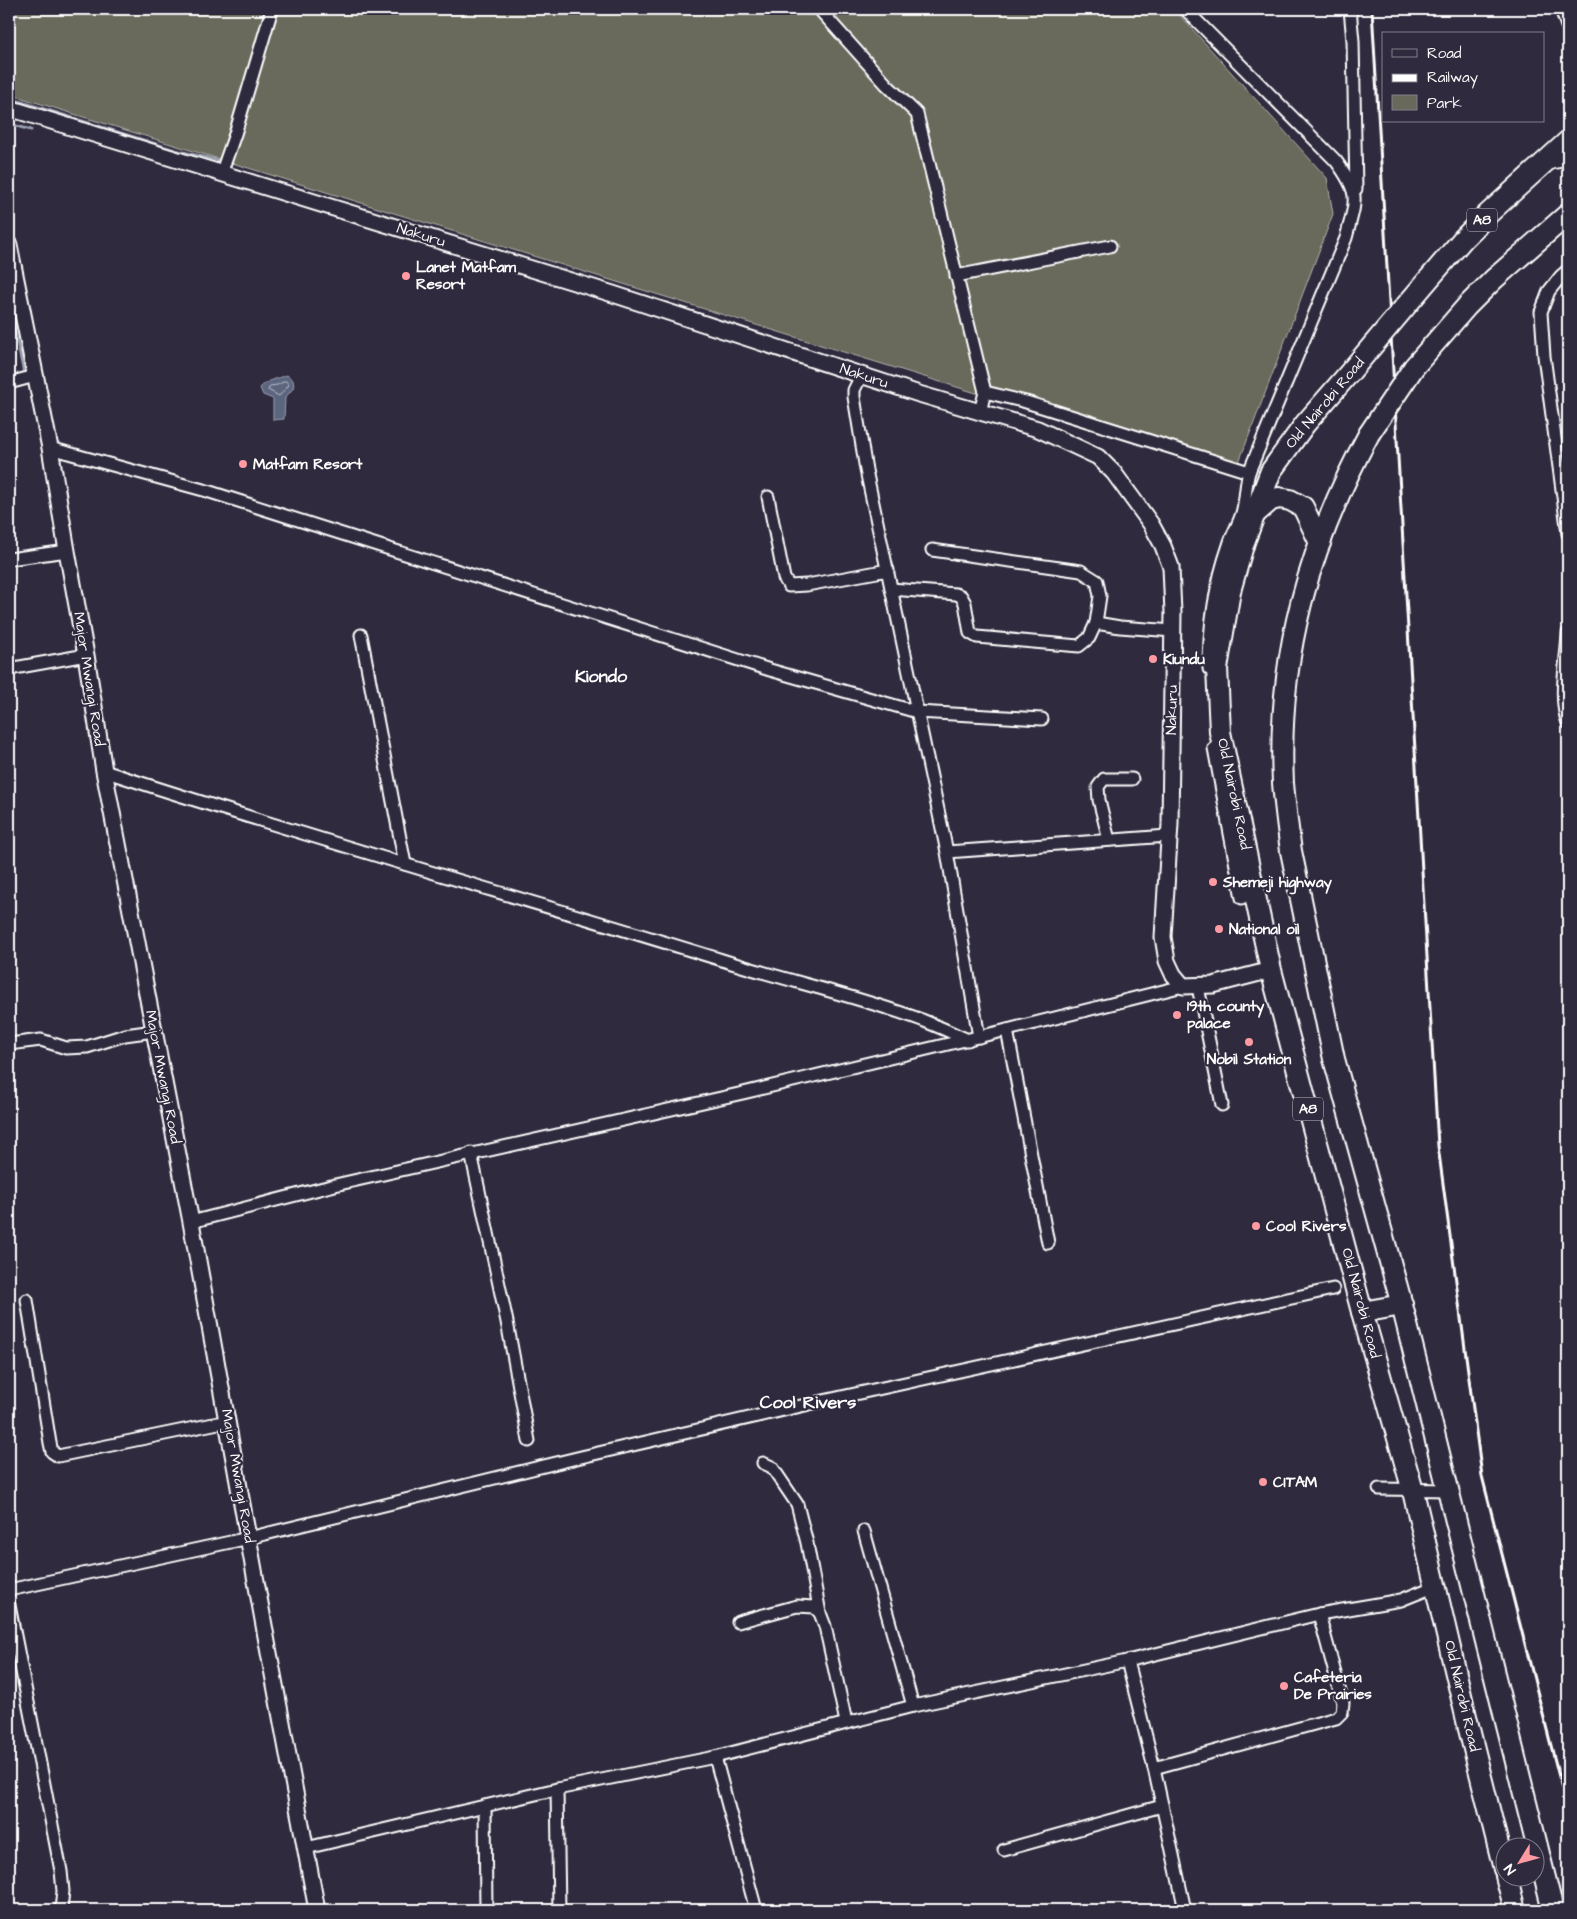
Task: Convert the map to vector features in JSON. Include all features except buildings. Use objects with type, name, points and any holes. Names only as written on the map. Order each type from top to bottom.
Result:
[{"type":"highway","name":"Old Nairobi Road","points":[[1496,1836],[1413,1491],[1362,1312],[1270,970],[1220,732],[1217,668],[1230,591],[1244,542],[1270,471],[1305,424],[1463,239],[1544,164],[1568,146]]},
{"type":"highway","name":"A8","points":[[1553,1910],[1402,1305],[1334,1059],[1291,851],[1286,817],[1283,724],[1287,681],[1298,614],[1320,543],[1336,501],[1369,434],[1414,367],[1467,306],[1568,214]]},
{"type":"highway","points":[[1256,513],[1271,500],[1279,498],[1290,500],[1303,508],[1320,543]]},
{"type":"highway","points":[[1362,1312],[1402,1305]]},
{"type":"highway","points":[[1509,1886],[1515,1910]]},
{"type":"main road","name":"Nakuru","points":[[9,108],[613,294],[861,376],[1038,429],[1098,457],[1114,472],[1152,524],[1163,546],[1170,567],[1173,631],[1170,824],[1163,937],[1167,961],[1173,974],[1190,986]]},
{"type":"main road","name":"Major Mwangi Road","points":[[9,245],[50,448],[104,771],[191,1222],[269,1653],[318,1910]]},
{"type":"main road","points":[[1190,986],[1213,985],[1270,970]]},
{"type":"street","points":[[221,174],[235,134],[272,9]]},
{"type":"street","points":[[818,9],[886,84],[917,114],[985,392],[980,412]]},
{"type":"street","points":[[1185,9],[1336,160],[1349,178],[1356,197]]},
{"type":"street","points":[[1242,898],[1212,734],[1209,698],[1209,638],[1221,574],[1229,545],[1241,515],[1249,472],[1346,238],[1356,197],[1353,41],[1350,9]]},
{"type":"street","points":[[1561,9],[1568,29]]},
{"type":"street","points":[[956,276],[1110,246]]},
{"type":"street","points":[[1568,270],[1549,291],[1541,312],[1544,356],[1568,534]]},
{"type":"street","points":[[9,383],[36,376]]},
{"type":"street","points":[[861,376],[854,390],[854,397],[866,470],[947,852],[974,1038]]},
{"type":"street","points":[[985,392],[1035,405],[1249,472]]},
{"type":"street","points":[[50,448],[208,491],[770,670],[918,712],[1042,719]]},
{"type":"street","points":[[768,497],[784,578],[789,586],[807,586],[888,570]]},
{"type":"street","points":[[891,589],[961,596],[965,603],[970,633],[977,637],[1079,646],[1089,638],[1096,622],[1100,596],[1097,581],[1081,572],[932,550]]},
{"type":"street","points":[[9,559],[67,551]]},
{"type":"street","points":[[1096,622],[1120,628],[1173,631]]},
{"type":"street","points":[[1568,633],[1565,661],[1564,713],[1568,723]]},
{"type":"street","points":[[361,635],[405,864]]},
{"type":"street","points":[[9,669],[86,655]]},
{"type":"street","points":[[104,771],[405,864],[550,906],[762,973],[884,1008],[974,1038]]},
{"type":"street","points":[[1109,840],[1099,800],[1098,787],[1104,779],[1132,779]]},
{"type":"street","points":[[947,852],[1168,836]]},
{"type":"street","points":[[191,1222],[335,1185],[687,1106],[1190,986],[1222,1105]]},
{"type":"street","points":[[1007,1030],[1048,1243]]},
{"type":"street","points":[[9,1044],[41,1040],[66,1048],[87,1047],[126,1035],[154,1031]]},
{"type":"street","points":[[471,1153],[507,1322],[528,1441]]},
{"type":"street","points":[[9,1590],[249,1538],[766,1415],[1333,1289]]},
{"type":"street","points":[[26,1300],[52,1452],[58,1456],[228,1422]]},
{"type":"street","points":[[763,1463],[772,1467],[797,1504],[807,1543],[820,1613],[826,1626],[846,1722]]},
{"type":"street","points":[[1379,1489],[1413,1491],[1449,1490]]},
{"type":"street","points":[[864,1531],[913,1706]]},
{"type":"street","points":[[306,1848],[557,1789],[715,1757],[913,1706],[1127,1660],[1319,1614],[1401,1600],[1436,1586]]},
{"type":"street","points":[[9,1605],[61,1871],[63,1891],[61,1910]]},
{"type":"street","points":[[738,1622],[797,1606],[814,1608],[820,1613]]},
{"type":"street","points":[[1154,1768],[1336,1718],[1342,1712],[1343,1703],[1319,1614]]},
{"type":"street","points":[[1127,1660],[1154,1768],[1185,1910]]},
{"type":"street","points":[[715,1757],[756,1910]]},
{"type":"street","points":[[557,1789],[559,1910]]},
{"type":"street","points":[[485,1806],[486,1910]]},
{"type":"street","points":[[1004,1850],[1162,1806]]},
{"type":"green space","points":[[9,9],[1174,9],[1327,178],[1333,214],[1239,462],[989,397],[9,94]]},
{"type":"water","points":[[287,375],[293,380],[294,387],[285,398],[284,419],[273,420],[273,399],[263,395],[260,388],[269,381]]},
{"type":"waterway","points":[[9,98],[175,150],[220,161]]},
{"type":"waterway","points":[[9,124],[31,130]]},
{"type":"waterway","points":[[9,304],[24,373]]},
{"type":"railway","points":[[1372,9],[1438,1146],[1482,1476],[1568,1812]]},
{"type":"place","name":"Lanet Matfam Resort","points":[[406,276]]},
{"type":"place","name":"Matfam Resort","points":[[243,464]]},
{"type":"place","name":"Kiundu","points":[[1153,659]]},
{"type":"place","name":"Shemeji highway","points":[[1213,882]]},
{"type":"place","name":"National oil","points":[[1219,929]]},
{"type":"place","name":"19th county palace","points":[[1177,1015]]},
{"type":"place","name":"Nobil Station","points":[[1249,1042]]},
{"type":"place","name":"Cool Rivers","points":[[1256,1226]]},
{"type":"place","name":"CITAM","points":[[1263,1482]]},
{"type":"place","name":"Cafeteria De Prairies","points":[[1284,1686]]},
{"type":"district","name":"Kiondo","points":[[601,676]]},
{"type":"district","name":"Cool Rivers","points":[[808,1402]]}]
